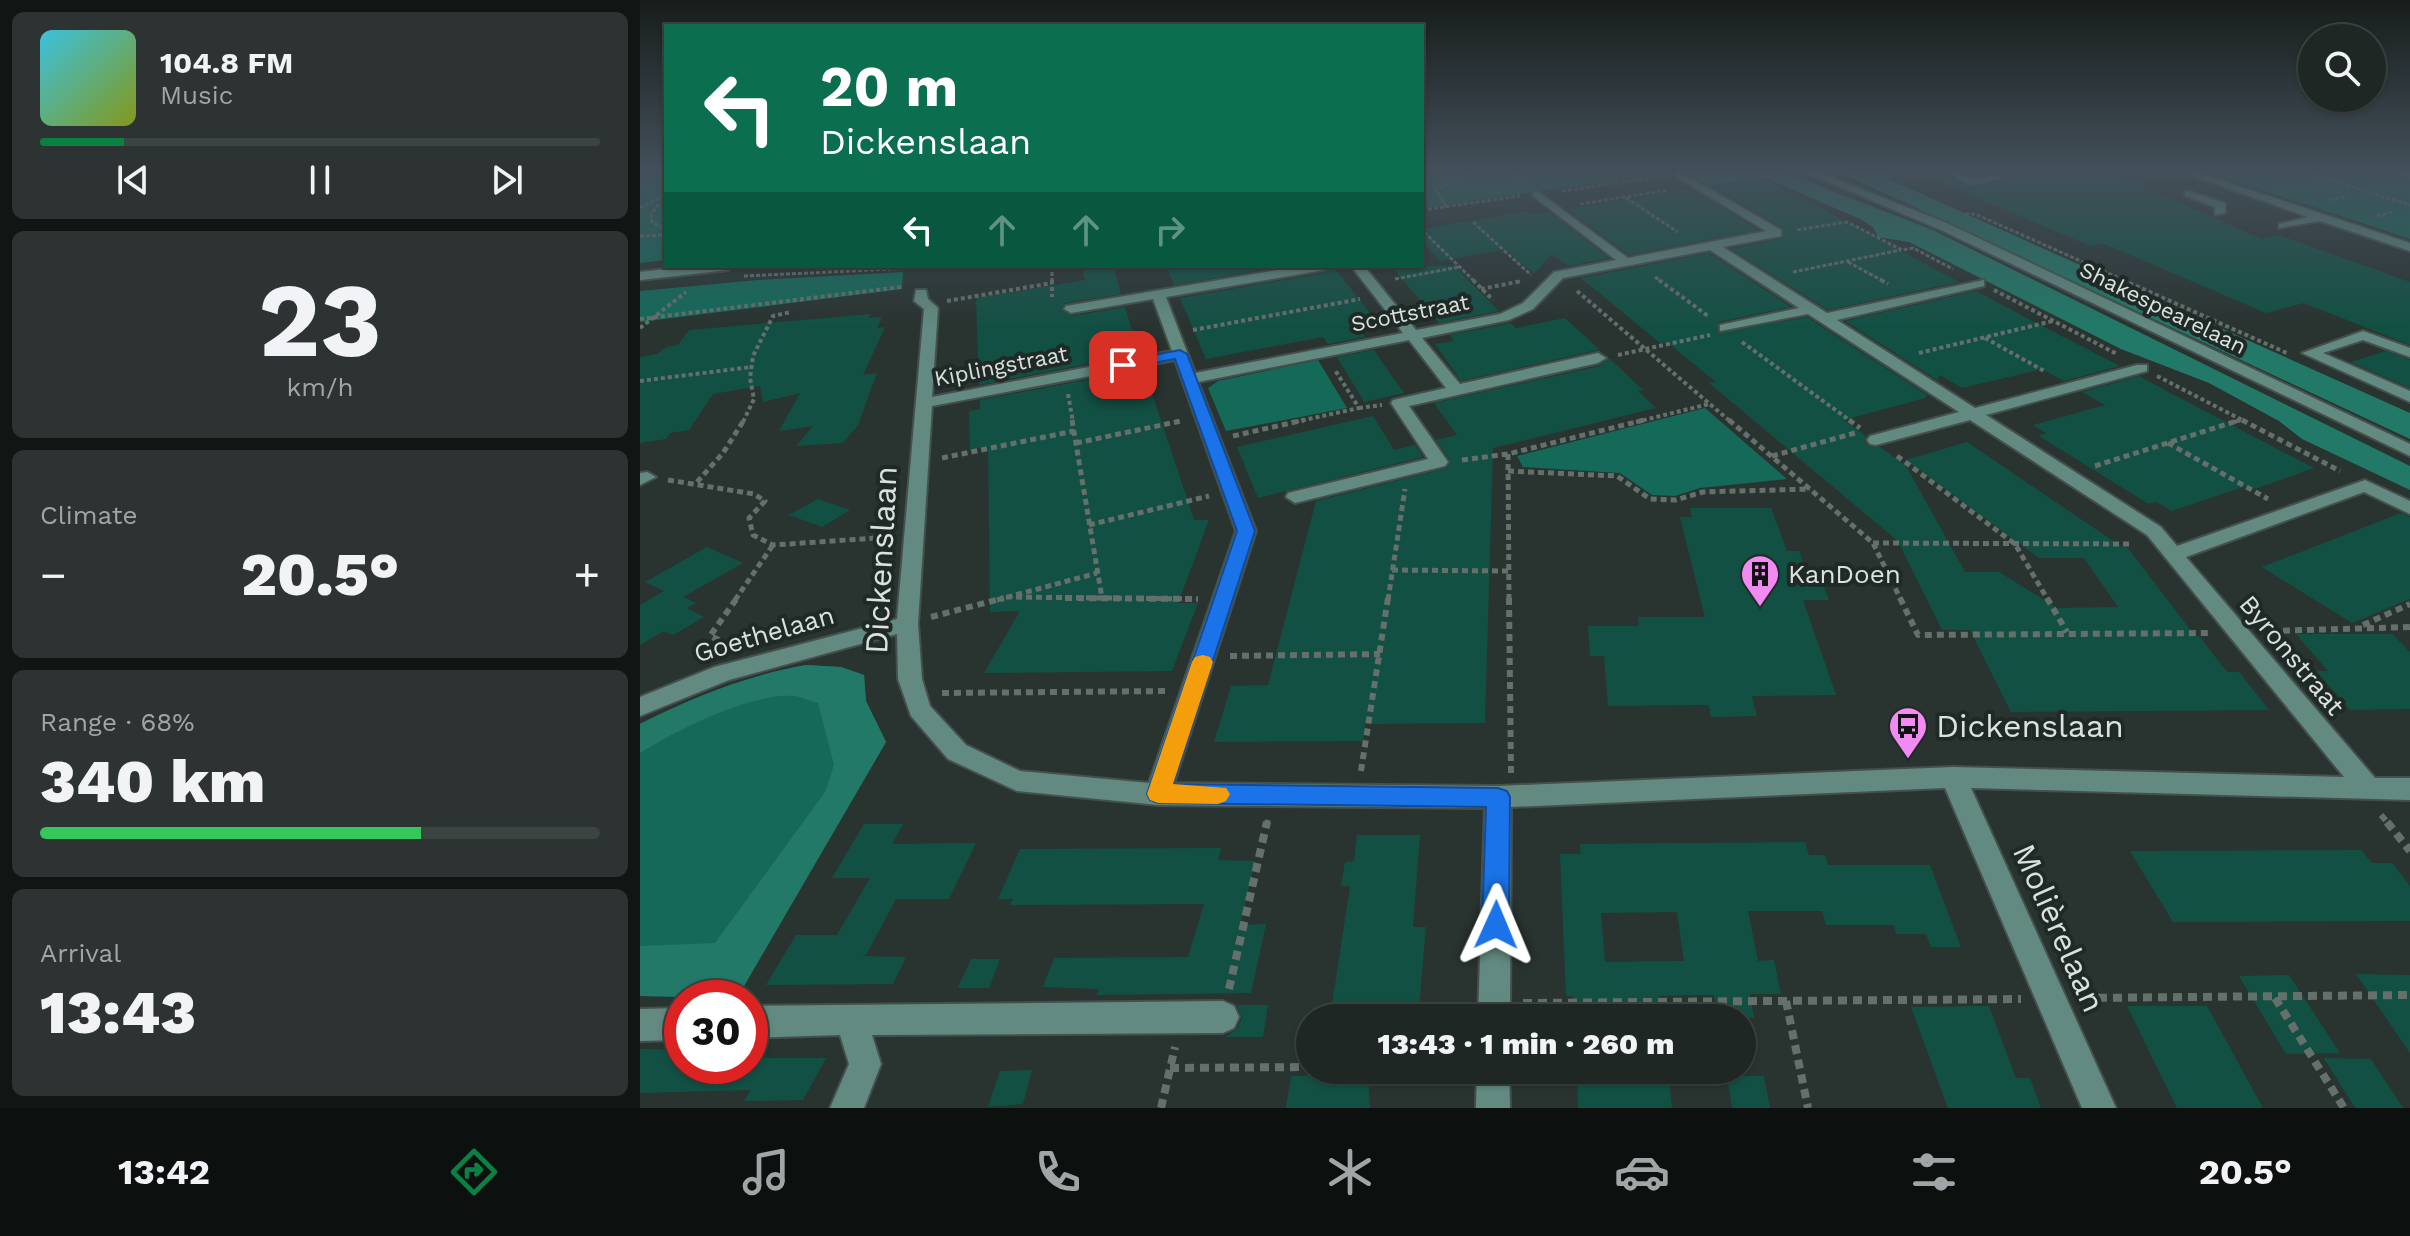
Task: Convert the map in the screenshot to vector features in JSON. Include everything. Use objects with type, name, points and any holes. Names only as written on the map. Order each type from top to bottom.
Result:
[{"type":"street","points":[[1575,223],[1629,262]]},
{"type":"street","points":[[1760,223],[1777,233]]},
{"type":"street","name":"Shakespearelaan","points":[[1934,223],[2410,451]]},
{"type":"street","points":[[2283,226],[2297,223]]},
{"type":"street","points":[[2338,223],[2410,247]]},
{"type":"street","points":[[1559,275],[1777,233]]},
{"type":"street","name":"Byronstraat","points":[[1708,247],[1764,278],[2154,531],[2365,789]]},
{"type":"street","points":[[640,266],[664,262]]},
{"type":"street","points":[[640,276],[710,268]]},
{"type":"street","points":[[1071,309],[1312,268]]},
{"type":"street","points":[[1359,268],[1456,390]]},
{"type":"street","name":"Scottstraat","points":[[1189,379],[1508,315],[1528,306],[1559,275]]},
{"type":"street","points":[[1726,330],[1913,298],[1979,283]]},
{"type":"street","points":[[1158,294],[1246,531],[1158,794]]},
{"type":"street","name":"Dickenslaan","points":[[917,295],[931,308],[907,624],[910,679],[919,710],[957,752],[1017,781],[1158,794],[1505,797],[1953,777],[2410,789]]},
{"type":"street","points":[[2410,353],[2363,335],[2309,353],[2410,397]]},
{"type":"street","name":"Kiplingstraat","points":[[924,403],[1180,354]]},
{"type":"street","points":[[1295,497],[1439,462],[1399,403],[1598,358]]},
{"type":"street","points":[[1870,435],[1974,414],[2142,368]]},
{"type":"street","points":[[2171,549],[2291,512],[2365,485],[2410,508]]},
{"type":"street","name":"Goethelaan","points":[[640,707],[722,673],[907,624]]},
{"type":"street","name":"Molièrelaan","points":[[1953,777],[2099,1108]]},
{"type":"street","points":[[1494,1004],[1505,797]]},
{"type":"street","points":[[768,1021],[1223,1017]]},
{"type":"street","points":[[847,1108],[865,1064],[851,1019]]},
{"type":"street","points":[[640,1025],[664,1024]]},
{"type":"street","points":[[1493,1084],[1493,1108]]},
{"type":"path","points":[[1474,223],[1535,279]]},
{"type":"path","points":[[1668,223],[1708,247]]},
{"type":"path","points":[[1777,233],[1843,223]]},
{"type":"path","points":[[1848,223],[1902,250]]},
{"type":"path","points":[[1995,223],[2294,356]]},
{"type":"path","points":[[640,236],[664,232]]},
{"type":"path","points":[[1424,232],[1508,315]]},
{"type":"path","points":[[1764,278],[1913,248],[2365,485]]},
{"type":"path","points":[[1847,261],[1913,298]]},
{"type":"path","points":[[1629,262],[1870,435],[2015,544],[2067,633]]},
{"type":"path","points":[[1371,283],[1459,267]]},
{"type":"path","points":[[743,276],[877,268]]},
{"type":"path","points":[[1559,275],[1873,543],[1918,635],[2240,633],[2410,627]]},
{"type":"path","points":[[640,319],[1052,283]]},
{"type":"path","points":[[640,328],[690,289]]},
{"type":"path","points":[[1172,333],[1380,296]]},
{"type":"path","points":[[696,483],[724,456],[741,431],[754,399],[748,387],[759,338],[773,316],[791,312]]},
{"type":"path","points":[[1891,360],[2053,321]]},
{"type":"path","points":[[1646,350],[1726,330]]},
{"type":"path","points":[[1984,338],[2072,387]]},
{"type":"path","points":[[1212,440],[1359,408],[1324,352]]},
{"type":"path","points":[[640,381],[751,367]]},
{"type":"path","points":[[1066,376],[1102,598]]},
{"type":"path","points":[[1439,462],[1508,454],[1710,404]]},
{"type":"path","points":[[1076,443],[1203,416]]},
{"type":"path","points":[[2067,474],[2241,420]]},
{"type":"path","points":[[919,463],[1074,431]]},
{"type":"path","points":[[1771,456],[1870,435]]},
{"type":"path","points":[[2167,443],[2291,512]]},
{"type":"path","points":[[1505,797],[1508,454]]},
{"type":"path","points":[[1357,796],[1408,469]]},
{"type":"path","points":[[1508,471],[1617,476],[1650,499],[1676,500],[1703,492],[1811,489]]},
{"type":"path","points":[[644,478],[696,483],[754,494],[765,501],[749,518],[753,535],[773,545],[914,536]]},
{"type":"path","points":[[1089,525],[1231,491]]},
{"type":"path","points":[[1873,543],[2171,549]]},
{"type":"path","points":[[730,645],[710,636],[773,545]]},
{"type":"path","points":[[1392,570],[1509,571]]},
{"type":"path","points":[[907,624],[1097,573]]},
{"type":"path","points":[[1006,597],[1223,599]]},
{"type":"path","points":[[2358,627],[2410,604]]},
{"type":"path","points":[[1205,656],[1380,654]]},
{"type":"path","points":[[914,693],[1193,691]]},
{"type":"path","points":[[2365,789],[2410,851]]},
{"type":"path","points":[[1223,1017],[1273,795]]},
{"type":"path","points":[[1689,1004],[2410,995]]},
{"type":"path","points":[[2274,997],[2344,1108]]},
{"type":"path","points":[[1786,1001],[1808,1108]]},
{"type":"path","points":[[1161,1108],[1182,1017]]},
{"type":"path","points":[[1170,1068],[1296,1067]]},
{"type":"green space","points":[[640,223],[664,223],[664,260],[640,263]]},
{"type":"green space","points":[[1866,223],[1914,223],[1933,230],[2410,466],[2410,490],[2302,439],[2279,421],[2209,383],[2121,349],[1909,242],[1878,237],[1873,227]]},
{"type":"green space","points":[[1948,223],[1986,223],[2410,413],[2410,439]]},
{"type":"green space","points":[[2361,223],[2410,223],[2410,239]]},
{"type":"green space","points":[[903,272],[902,289],[640,322],[640,291],[758,280]]},
{"type":"green space","points":[[1318,360],[1347,408],[1226,431],[1208,388],[1218,381]]},
{"type":"green space","points":[[1705,408],[1787,479],[1700,488],[1675,496],[1652,495],[1620,473],[1523,467],[1517,456]]},
{"type":"green space","points":[[806,665],[841,667],[864,675],[866,701],[886,742],[747,980],[664,980],[664,996],[640,996],[640,946],[715,943],[825,792],[834,765],[818,703],[797,697],[757,700],[736,707],[693,724],[640,753],[640,724],[721,688]]},
{"type":"green space","points":[[807,665],[841,667],[864,675],[866,701],[886,742],[747,980],[664,980],[664,996],[640,996],[640,724],[721,688]]},
{"type":"building","points":[[1459,223],[1563,223],[1609,258],[1568,266],[1552,254],[1534,274],[1506,249],[1441,261],[1424,244],[1424,229]]},
{"type":"building","points":[[1585,223],[1746,223],[1758,230],[1629,255]]},
{"type":"building","points":[[1775,223],[1848,223],[1959,282],[1828,310],[1731,249],[1783,238],[1782,227]]},
{"type":"building","points":[[2035,223],[2225,223],[2262,239],[2279,235],[2410,282],[2410,345],[2304,303],[2266,313],[2102,243],[2090,246]]},
{"type":"building","points":[[1709,253],[1791,307],[1719,322],[1718,333],[1807,317],[1927,395],[1844,420],[1866,436],[1864,440],[1868,446],[1880,447],[1906,466],[1965,572],[1999,572],[2057,608],[2118,607],[2084,558],[2039,558],[1906,460],[1967,442],[2122,547],[2127,547],[2195,636],[2199,636],[2227,672],[2239,672],[2269,710],[2011,712],[1970,630],[1942,630],[1898,541],[1709,383],[1716,382],[1667,342],[1660,343],[1581,278]]},
{"type":"building","points":[[1454,266],[1499,311],[1439,323],[1393,268]]},
{"type":"building","points":[[1114,268],[1121,294],[1066,303],[1061,310],[1072,316],[1125,307],[1139,354],[979,385],[976,298],[1085,280],[1082,271]]},
{"type":"building","points":[[1167,268],[1272,268],[1174,285]]},
{"type":"building","points":[[1335,268],[1380,326],[1360,330],[1365,337],[1328,344],[1323,337],[1206,359],[1180,298],[1324,273]]},
{"type":"building","points":[[1976,291],[2120,366],[2064,381],[2042,369],[1962,388],[1940,375],[1937,380],[1845,321]]},
{"type":"building","points":[[871,314],[869,318],[882,317],[877,328],[885,327],[863,375],[877,373],[858,425],[843,443],[796,446],[813,426],[779,431],[800,393],[763,402],[760,386],[713,394],[689,430],[670,433],[666,439],[640,443],[640,357],[678,345],[689,330]]},
{"type":"building","points":[[1565,318],[1602,352],[1597,350],[1461,381],[1435,344],[1454,341],[1450,335],[1510,323],[1516,328]]},
{"type":"building","points":[[1374,350],[1404,393],[1364,402],[1337,357]]},
{"type":"building","points":[[2386,351],[2410,360],[2410,388],[2351,362]]},
{"type":"building","points":[[1609,358],[1643,390],[1638,391],[1656,408],[1493,448],[1485,723],[1365,724],[1363,741],[1214,742],[1231,686],[1268,685],[1316,501],[1447,468],[1450,460],[1436,440],[1457,435],[1434,403],[1599,366]]},
{"type":"building","points":[[1144,369],[1194,520],[1209,520],[1178,603],[1198,603],[1172,671],[984,673],[1020,611],[990,612],[988,446],[970,450],[969,411],[980,409],[980,400]]},
{"type":"building","points":[[2139,376],[2314,468],[2255,489],[2249,485],[2172,511],[2157,502],[2147,503],[2039,436],[2046,433],[2033,425],[2105,405],[2082,392]]},
{"type":"building","points":[[1373,416],[1394,450],[1415,445],[1423,457],[1258,498],[1237,447]]},
{"type":"building","points":[[818,499],[850,510],[822,527],[789,515]]},
{"type":"building","name":"KanDoen","points":[[1690,508],[1771,508],[1787,551],[1799,551],[1807,574],[1819,574],[1829,600],[1803,600],[1836,695],[1752,696],[1757,716],[1711,717],[1709,705],[1608,706],[1604,656],[1590,656],[1588,626],[1639,626],[1638,617],[1705,617],[1680,517],[1692,517]]},
{"type":"building","points":[[2401,513],[2410,517],[2410,599],[2352,623],[2262,567]]},
{"type":"building","points":[[707,547],[743,563],[683,597],[696,603],[687,608],[704,617],[673,635],[664,631],[640,645],[640,605],[664,591],[645,582]]},
{"type":"building","points":[[2296,634],[2392,634],[2410,652],[2410,709],[2350,710],[2316,671],[2328,671]]},
{"type":"building","points":[[864,824],[903,824],[892,844],[976,843],[949,899],[896,899],[866,955],[862,956],[906,957],[893,984],[768,985],[796,935],[837,935],[870,878],[832,878]]},
{"type":"building","points":[[1357,835],[1420,835],[1413,927],[1426,927],[1419,1004],[1332,1004],[1350,886],[1341,886],[1345,862],[1354,861]]},
{"type":"building","points":[[1805,842],[1809,855],[1825,855],[1828,865],[1930,865],[1961,947],[1931,947],[1926,934],[1896,934],[1894,925],[1826,925],[1822,911],[1748,911],[1758,961],[1774,960],[1781,994],[1750,994],[1752,1004],[1716,1004],[1714,995],[1687,995],[1659,996],[1660,1004],[1573,1004],[1573,996],[1566,996],[1560,854],[1581,854],[1580,844]],"holes":[[[1677,912],[1684,961],[1605,962],[1601,913]]]},
{"type":"building","points":[[1221,848],[1218,860],[1255,861],[1240,925],[1266,924],[1251,993],[1097,995],[1099,989],[1043,987],[1054,958],[1188,957],[1204,904],[1010,905],[1013,899],[998,899],[1020,849]]},
{"type":"building","points":[[2361,850],[2372,863],[2392,863],[2410,886],[2410,921],[2173,922],[2130,851]]},
{"type":"building","points":[[971,959],[1000,959],[989,988],[958,988]]},
{"type":"building","points":[[2356,974],[2410,975],[2410,1053]]},
{"type":"building","points":[[2289,975],[2340,1053],[2286,1054],[2239,976]]},
{"type":"building","points":[[1237,1005],[1268,1005],[1263,1037],[1225,1037],[1237,1029],[1242,1018]]},
{"type":"building","points":[[1989,1006],[2016,1078],[2030,1078],[2041,1108],[1948,1108],[1911,1007]]},
{"type":"building","points":[[2127,1006],[2207,1006],[2263,1108],[2177,1108]]},
{"type":"building","points":[[640,1049],[664,1050],[664,1084],[768,1084],[768,1058],[826,1058],[803,1100],[744,1101],[751,1090],[640,1093]]},
{"type":"building","points":[[2324,1058],[2371,1059],[2403,1108],[2355,1108]]},
{"type":"building","points":[[1032,1070],[1023,1104],[988,1107],[1000,1071]]},
{"type":"building","points":[[1291,1076],[1296,1076],[1296,1084],[1369,1084],[1370,1108],[1286,1108]]},
{"type":"building","points":[[1756,1076],[1764,1076],[1770,1108],[1732,1108],[1728,1084],[1756,1084]]},
{"type":"building","points":[[1577,1084],[1669,1084],[1672,1108],[1578,1108]]},
{"type":"slow traffic","points":[[1203,662],[1158,794],[1218,794]]},
{"type":"place","name":"KanDoen","points":[[1760,608]]},
{"type":"place","name":"Dickenslaan","points":[[1908,760]]},
{"type":"route","points":[[1123,365],[1180,354],[1246,531],[1158,794],[1498,797],[1496,925]]}]
